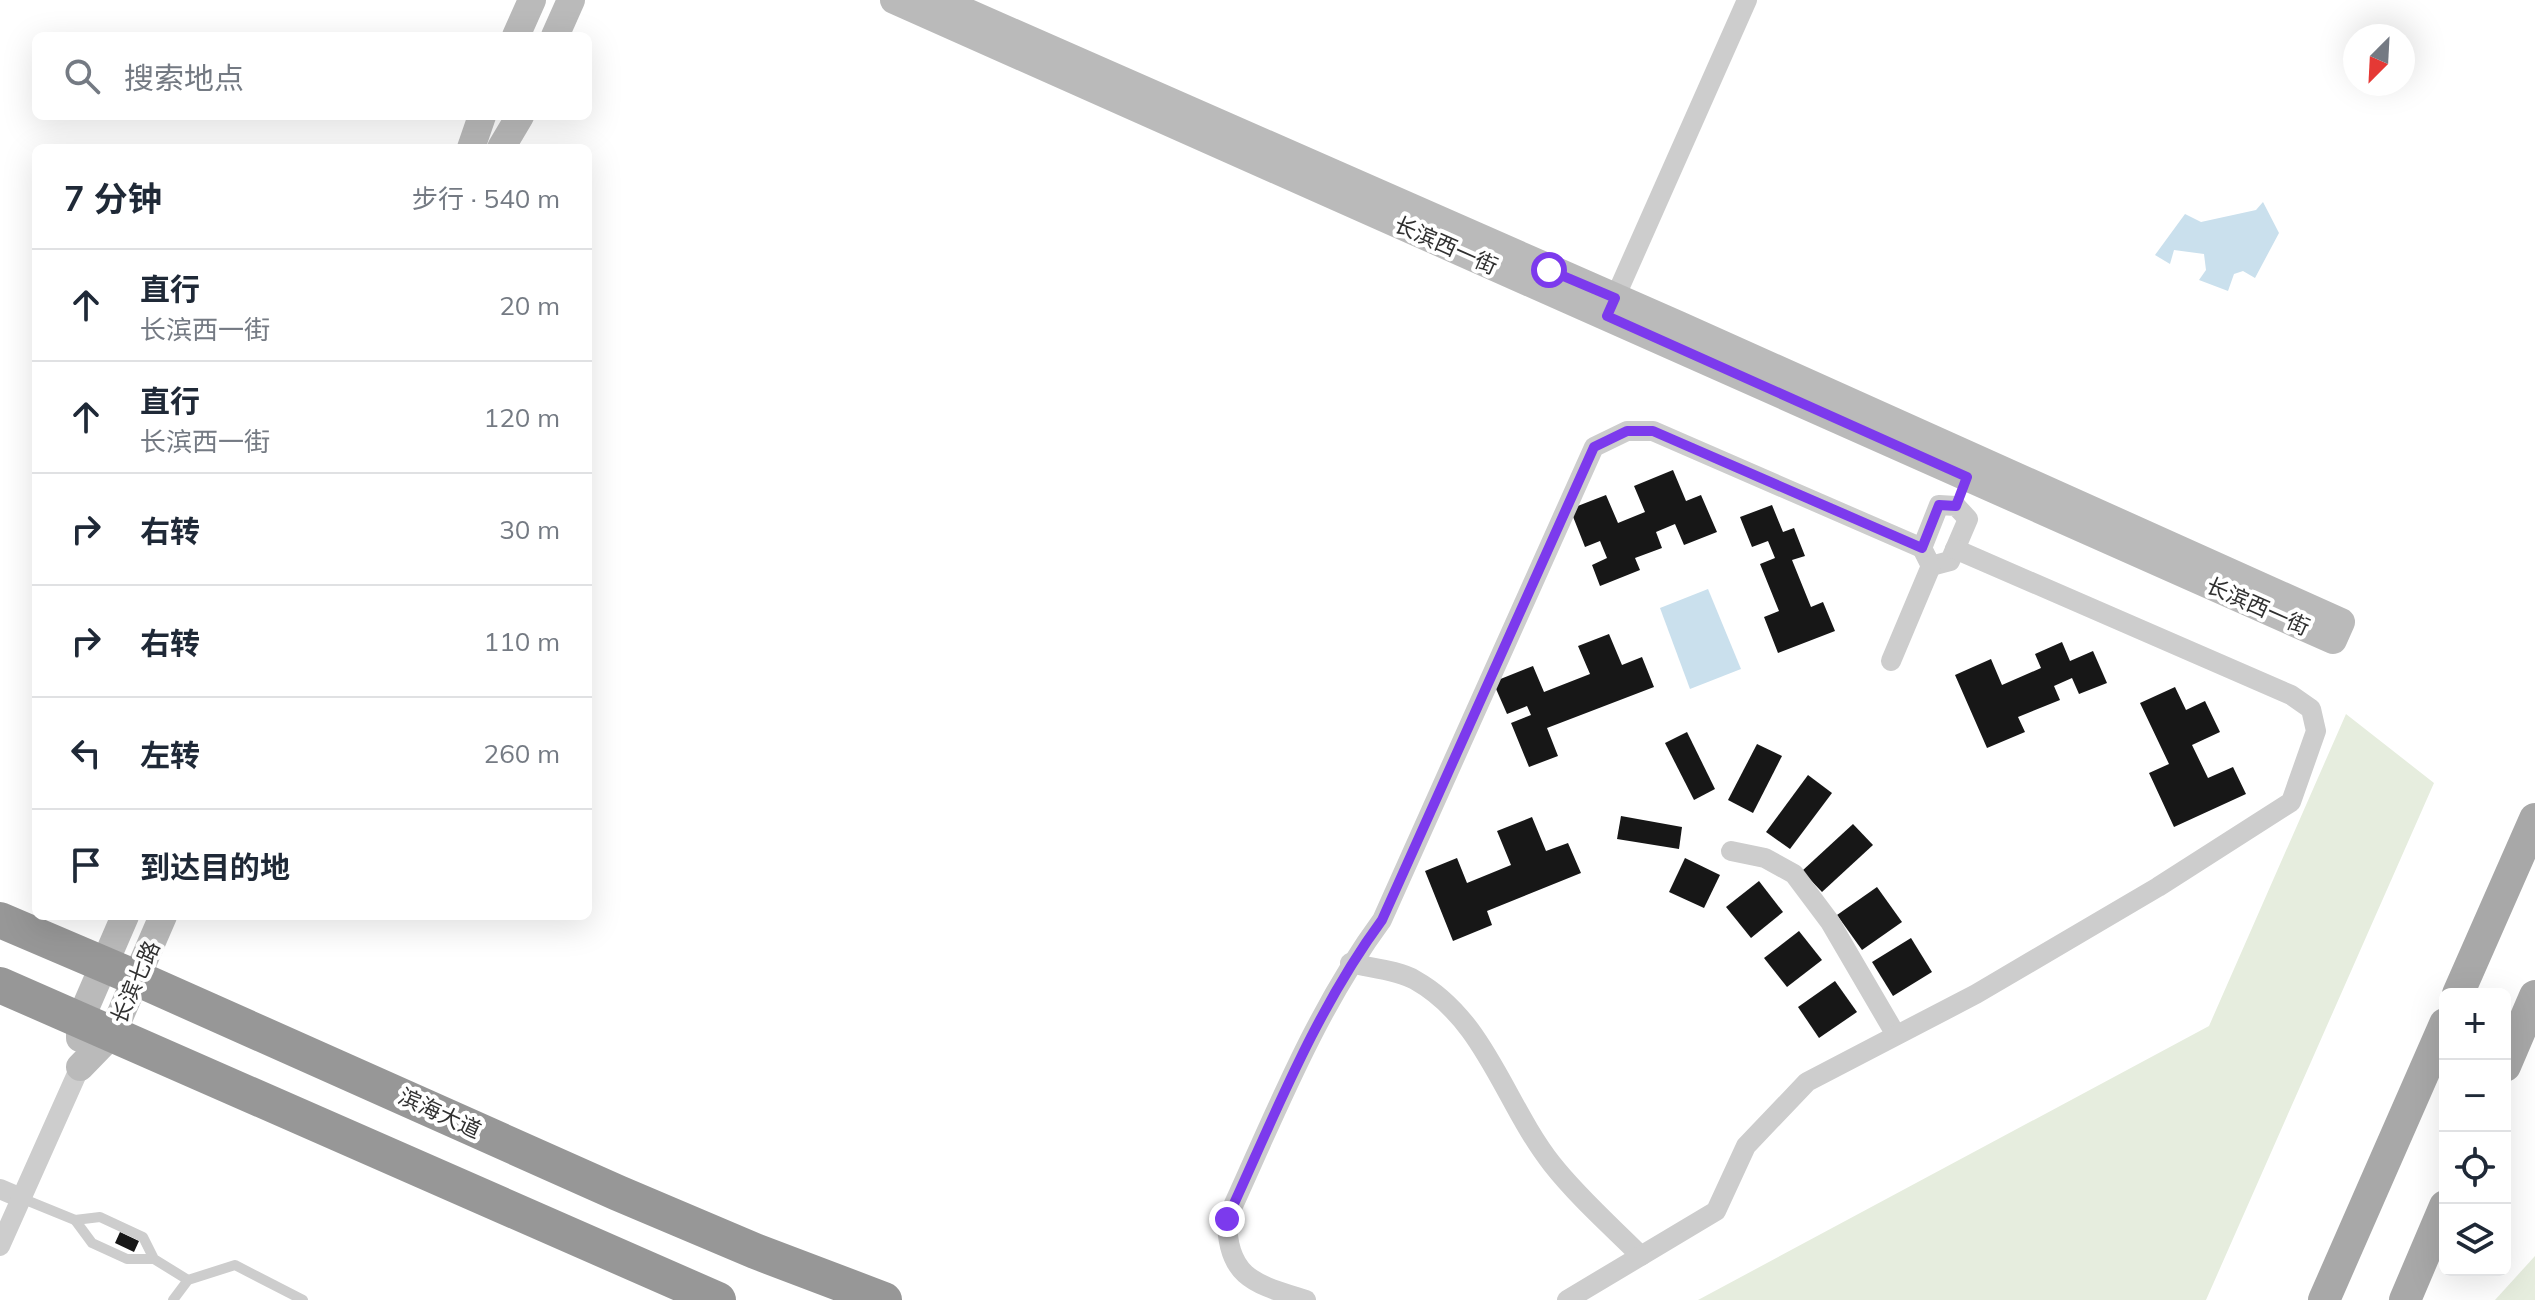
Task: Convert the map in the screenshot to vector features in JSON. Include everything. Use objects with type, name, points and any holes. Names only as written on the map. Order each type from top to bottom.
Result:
[{"type":"highway","name":"滨海大道","points":[[0,920],[618,1193],[755,1251],[884,1300]]},
{"type":"highway","points":[[0,985],[718,1300]]},
{"type":"main road","points":[[2461,988],[2535,819]]},
{"type":"main road","points":[[2508,1060],[2535,996]]},
{"type":"main road","points":[[2324,1300],[2439,1038]]},
{"type":"main road","points":[[2405,1300],[2439,1220]]},
{"type":"street","points":[[518,32],[532,0]]},
{"type":"street","points":[[557,32],[571,0]]},
{"type":"street","name":"长滨西一街","points":[[894,0],[1611,307],[2341,622],[2333,640],[1967,477],[1611,307],[939,0]]},
{"type":"street","points":[[1611,307],[1747,0]]},
{"type":"street","points":[[472,144],[481,120]]},
{"type":"street","points":[[503,144],[518,120]]},
{"type":"street","points":[[1306,1300],[1266,1287],[1240,1270],[1227,1244],[1227,1219],[1312,1032],[1350,963],[1382,920],[1594,447],[1627,431],[1653,431],[1926,557],[1950,561],[1968,519],[1956,506],[1939,505],[1926,557],[1891,661]]},
{"type":"street","points":[[1956,506],[1967,477]]},
{"type":"street","points":[[1567,1300],[1716,1211],[1746,1146],[1807,1082],[1976,994],[2158,887],[2291,802],[2316,731],[2311,709],[2291,695],[1955,549]]},
{"type":"street","points":[[1731,851],[1765,858],[1794,874],[1830,922],[1896,1035]]},
{"type":"street","name":"长滨七路","points":[[80,1067],[96,1027],[104,964],[123,920]]},
{"type":"street","name":"长滨七路","points":[[96,1027],[136,978],[161,920]]},
{"type":"street","points":[[1350,963],[1413,978],[1451,1007],[1489,1054],[1525,1124],[1552,1165],[1641,1256]]},
{"type":"street","points":[[0,1246],[80,1067]]},
{"type":"street","points":[[0,1189],[21,1198]]},
{"type":"lane","points":[[21,1198],[75,1220],[100,1217],[143,1237],[154,1259]]},
{"type":"lane","points":[[75,1220],[92,1243],[127,1259],[154,1259],[188,1280]]},
{"type":"lane","points":[[173,1300],[188,1280],[235,1265],[303,1300]]},
{"type":"green space","points":[[2346,714],[2434,783],[2206,1300],[1698,1300],[2209,1026]]},
{"type":"green space","points":[[2535,1256],[2535,1300],[2495,1300]]},
{"type":"water","points":[[2263,202],[2279,233],[2255,278],[2243,271],[2234,274],[2228,291],[2199,280],[2206,270],[2204,254],[2174,250],[2170,264],[2155,255],[2185,214],[2201,222],[2256,210]]},
{"type":"water","points":[[1708,589],[1741,669],[1690,689],[1660,608]]},
{"type":"building","points":[[1673,470],[1686,501],[1701,495],[1717,532],[1684,545],[1675,524],[1656,532],[1662,548],[1635,558],[1640,570],[1600,586],[1592,565],[1607,558],[1600,541],[1585,547],[1570,509],[1606,495],[1618,523],[1645,512],[1634,486]]},
{"type":"building","points":[[1772,505],[1783,532],[1794,528],[1805,556],[1792,560],[1811,607],[1823,602],[1835,631],[1778,653],[1764,617],[1779,611],[1760,564],[1775,558],[1768,541],[1752,547],[1740,517]]},
{"type":"building","points":[[1609,634],[1622,665],[1642,657],[1654,687],[1547,728],[1558,756],[1529,767],[1511,723],[1531,715],[1527,706],[1507,714],[1493,682],[1533,666],[1544,692],[1590,674],[1578,646]]},
{"type":"building","points":[[2062,642],[2070,661],[2093,651],[2107,683],[2079,694],[2072,678],[2054,686],[2060,700],[2018,717],[2025,732],[1987,748],[1955,675],[1991,659],[2002,685],[2041,668],[2035,654]]},
{"type":"building","points":[[2175,687],[2186,710],[2205,701],[2220,732],[2192,745],[2208,778],[2233,767],[2246,794],[2174,827],[2149,773],[2169,764],[2140,703]]},
{"type":"building","points":[[1687,732],[1715,789],[1694,800],[1665,743]]},
{"type":"building","points":[[1757,744],[1782,756],[1753,813],[1728,800]]},
{"type":"building","points":[[1808,775],[1832,793],[1790,849],[1766,832]]},
{"type":"building","points":[[1621,816],[1682,827],[1679,849],[1617,839]]},
{"type":"building","points":[[1532,817],[1546,851],[1568,843],[1581,873],[1487,911],[1492,925],[1453,941],[1425,871],[1457,858],[1467,883],[1511,865],[1497,831]]},
{"type":"building","points":[[1853,824],[1873,845],[1822,892],[1802,871]]},
{"type":"building","points":[[1685,858],[1720,875],[1704,908],[1669,892]]},
{"type":"building","points":[[1759,881],[1783,912],[1751,938],[1726,907]]},
{"type":"building","points":[[1877,887],[1902,922],[1862,950],[1837,915]]},
{"type":"building","points":[[1799,931],[1822,960],[1787,987],[1764,958]]},
{"type":"building","points":[[1911,938],[1932,972],[1893,996],[1872,962]]},
{"type":"building","points":[[1835,981],[1857,1012],[1819,1038],[1798,1007]]},
{"type":"building","points":[[120,1232],[139,1241],[134,1252],[115,1243]]},
{"type":"route","points":[[1227,1219],[1312,1032],[1350,963],[1382,920],[1594,447],[1627,431],[1653,431],[1922,548],[1939,505],[1956,506],[1967,477],[1607,316],[1615,298],[1549,270]]}]
